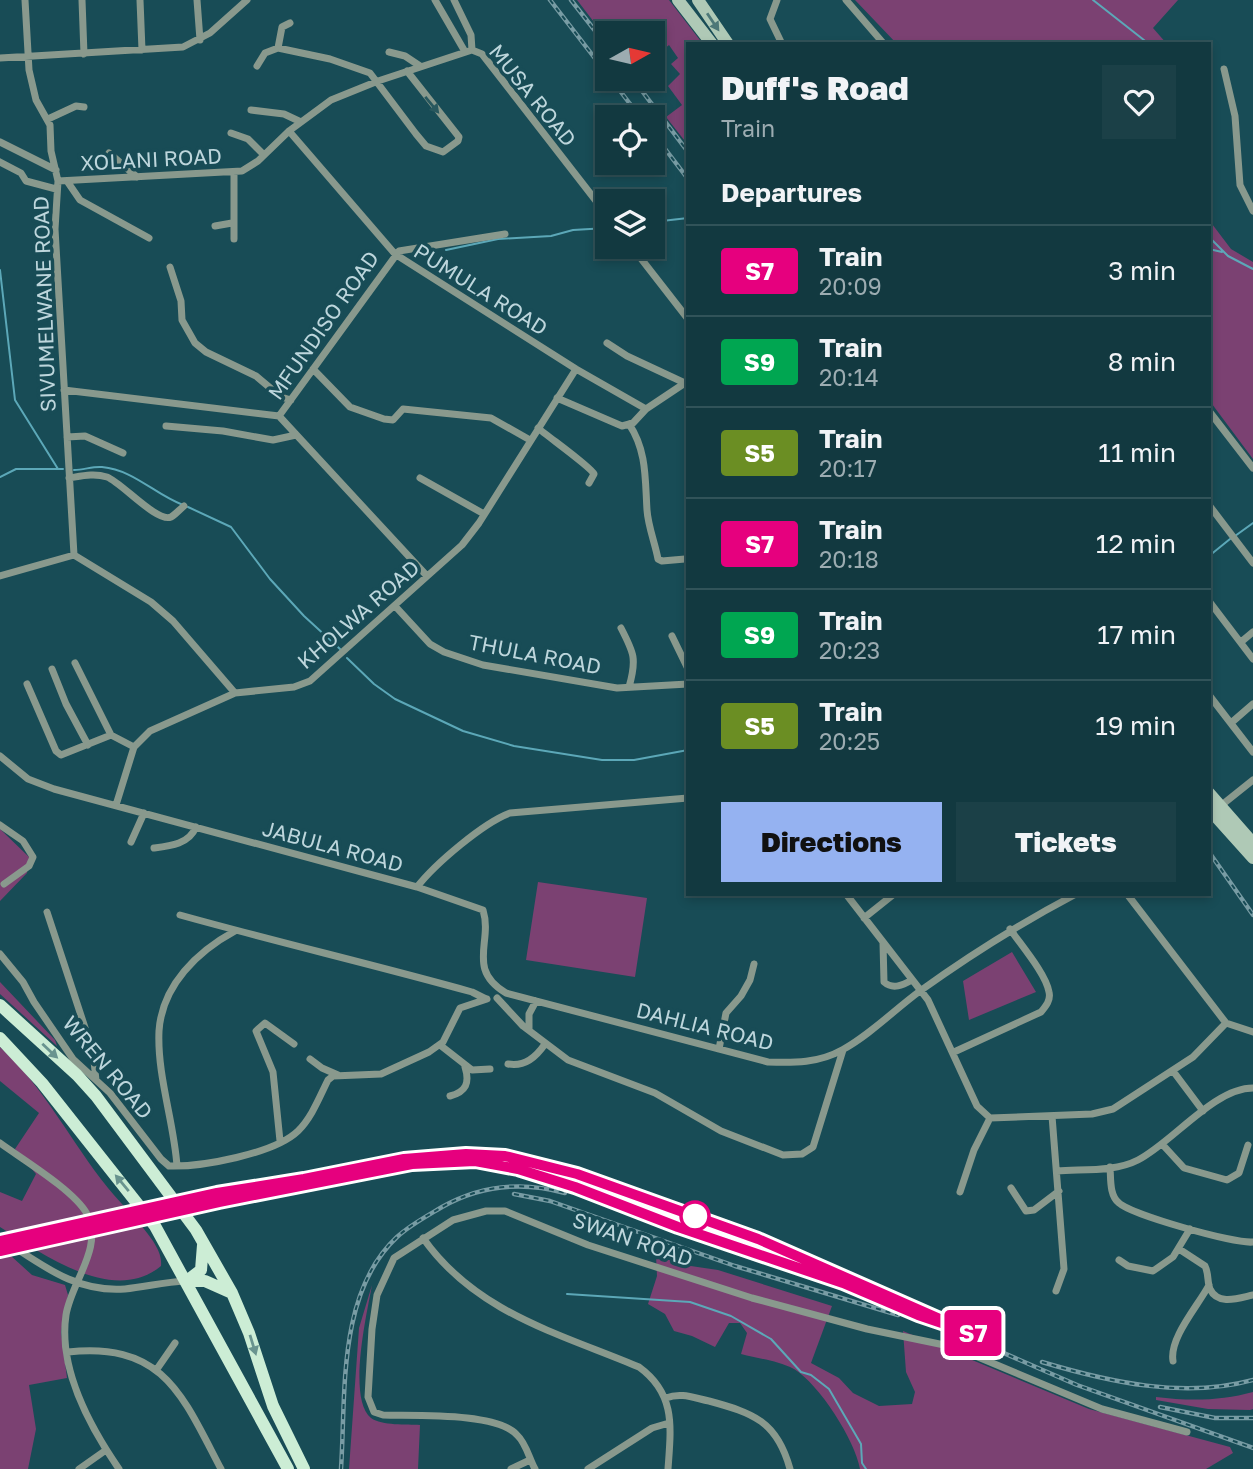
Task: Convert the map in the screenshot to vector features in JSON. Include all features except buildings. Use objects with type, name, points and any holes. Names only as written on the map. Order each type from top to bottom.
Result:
[{"type":"main road","points":[[678,0],[710,42]]},
{"type":"main road","points":[[698,0],[727,42]]},
{"type":"main road","points":[[1214,809],[1253,843]]},
{"type":"main road","points":[[1214,809],[1253,858]]},
{"type":"main road","points":[[0,1005],[77,1075],[96,1096],[150,1166],[202,1241],[232,1293],[249,1333],[273,1405],[304,1469]]},
{"type":"main road","points":[[0,1038],[42,1083],[136,1200],[164,1241],[288,1469]]},
{"type":"main road","points":[[187,1281],[201,1270],[204,1254],[202,1241]]},
{"type":"main road","points":[[187,1281],[205,1281],[232,1293]]},
{"type":"street","name":"SIVUMELWANE ROAD","points":[[25,0],[27,56],[34,93],[48,119],[60,184],[55,229],[74,555]]},
{"type":"street","points":[[82,0],[84,54]]},
{"type":"street","points":[[140,0],[142,50]]},
{"type":"street","points":[[197,0],[200,40]]},
{"type":"street","points":[[0,58],[175,48],[200,40],[247,0]]},
{"type":"street","name":"MUSA ROAD","points":[[435,0],[468,50],[482,54],[595,200]]},
{"type":"street","points":[[454,0],[471,35],[468,50]]},
{"type":"street","points":[[777,0],[770,19],[781,42]]},
{"type":"street","points":[[846,0],[882,42]]},
{"type":"street","points":[[278,48],[282,27],[290,23]]},
{"type":"street","points":[[257,66],[265,53],[278,48],[354,66],[370,73],[426,146],[443,152],[458,141],[458,137],[407,71]]},
{"type":"street","name":"XOLANI ROAD","points":[[60,184],[242,171],[331,100],[468,50]]},
{"type":"street","points":[[389,52],[405,56],[420,66]]},
{"type":"street","points":[[1223,69],[1235,116],[1240,185],[1253,211]]},
{"type":"street","points":[[48,119],[76,106],[84,107]]},
{"type":"street","points":[[251,110],[284,114],[301,122]]},
{"type":"street","name":"PUMULA ROAD","points":[[289,131],[394,254],[576,369],[646,409]]},
{"type":"street","points":[[231,133],[248,139],[264,155]]},
{"type":"street","points":[[0,142],[56,170]]},
{"type":"street","points":[[109,153],[137,177]]},
{"type":"street","points":[[0,162],[21,173],[26,181],[60,184],[80,200],[149,238]]},
{"type":"street","points":[[234,172],[234,239]]},
{"type":"street","points":[[215,226],[232,223]]},
{"type":"street","points":[[394,254],[405,249],[505,234]]},
{"type":"street","name":"MFUNDISO ROAD","points":[[279,416],[394,254]]},
{"type":"street","points":[[641,259],[686,316]]},
{"type":"street","points":[[170,267],[181,300],[182,320],[195,343],[206,352],[256,376],[281,397],[290,400]]},
{"type":"street","points":[[607,343],[627,356],[686,383]]},
{"type":"street","points":[[313,369],[350,407],[384,419],[393,419],[403,409],[491,418],[530,440]]},
{"type":"street","name":"KHOLWA ROAD","points":[[134,747],[150,731],[235,693],[302,685],[334,662],[462,545],[576,369]]},
{"type":"street","points":[[556,398],[615,424],[629,424],[646,409],[686,384]]},
{"type":"street","points":[[64,390],[279,416],[427,576]]},
{"type":"street","points":[[1211,414],[1253,468]]},
{"type":"street","points":[[629,424],[641,442],[648,516],[658,559],[685,559]]},
{"type":"street","points":[[166,426],[223,431],[274,440],[296,435]]},
{"type":"street","points":[[538,428],[592,468],[594,474],[589,483]]},
{"type":"street","points":[[66,437],[85,436],[122,453]]},
{"type":"street","points":[[69,478],[92,475],[107,477],[145,506],[167,517],[173,516],[184,506]]},
{"type":"street","points":[[419,478],[484,514]]},
{"type":"street","points":[[1211,508],[1253,563]]},
{"type":"street","points":[[0,576],[74,555],[151,602],[173,621],[235,693]]},
{"type":"street","points":[[1211,604],[1253,659]]},
{"type":"street","name":"THULA ROAD","points":[[395,606],[419,634],[444,652],[483,665],[617,688],[686,684]]},
{"type":"street","points":[[621,628],[632,650],[634,667],[629,687]]},
{"type":"street","points":[[1241,642],[1253,632]]},
{"type":"street","points":[[672,636],[686,665]]},
{"type":"street","points":[[75,663],[111,735],[134,747],[116,805]]},
{"type":"street","points":[[52,669],[66,704],[88,745]]},
{"type":"street","points":[[27,684],[56,751],[66,754],[111,735]]},
{"type":"street","points":[[1211,698],[1253,752]]},
{"type":"street","points":[[1231,723],[1253,704]]},
{"type":"street","name":"JABULA ROAD","points":[[0,756],[28,779],[41,785],[417,887],[432,869],[491,823],[510,813],[686,798]]},
{"type":"street","points":[[1214,809],[1253,780]]},
{"type":"street","points":[[131,842],[144,813]]},
{"type":"street","points":[[0,825],[23,841],[33,857],[29,866],[4,884]]},
{"type":"street","points":[[154,848],[172,846],[189,838],[196,827]]},
{"type":"street","points":[[172,846],[173,855]]},
{"type":"street","points":[[417,887],[483,911],[482,947],[486,970],[494,986],[506,993]]},
{"type":"street","points":[[848,896],[937,1017],[977,1106],[990,1118],[1092,1114],[1113,1109],[1200,1051],[1226,1023]]},
{"type":"street","points":[[864,918],[892,896]]},
{"type":"street","name":"DAHLIA ROAD","points":[[506,993],[768,1062],[790,1063],[824,1058],[843,1050],[920,991],[1010,929],[1072,896]]},
{"type":"street","points":[[1129,896],[1226,1023],[1253,1032]]},
{"type":"street","points":[[47,912],[93,1052],[96,1080]]},
{"type":"street","points":[[180,915],[352,958],[472,992],[486,999]]},
{"type":"street","points":[[954,1052],[1041,1012],[1049,1000],[1049,991],[1043,979],[1010,929]]},
{"type":"street","points":[[236,931],[210,944],[184,972],[171,994],[162,1019],[159,1031],[173,1166],[222,1161],[291,1138],[306,1122],[328,1080],[338,1075]]},
{"type":"street","points":[[883,942],[884,982],[892,987],[902,986],[912,980]]},
{"type":"street","name":"WREN ROAD","points":[[0,954],[23,982],[73,1059],[119,1104],[161,1160],[173,1166]]},
{"type":"street","points":[[719,1049],[726,1013],[741,996],[754,964]]},
{"type":"street","points":[[310,1059],[338,1075],[381,1074],[440,1045],[460,1008],[506,993]]},
{"type":"street","points":[[497,998],[545,1044],[568,1060],[655,1093],[721,1131],[783,1155],[802,1154],[813,1147],[843,1050]]},
{"type":"street","points":[[529,1030],[529,1014],[537,1001]]},
{"type":"street","points":[[280,1142],[273,1072],[256,1031],[265,1023],[294,1044]]},
{"type":"street","points":[[508,1064],[515,1065],[531,1060],[545,1044]]},
{"type":"street","points":[[440,1045],[465,1067],[476,1071],[490,1069]]},
{"type":"street","points":[[450,1096],[460,1093],[466,1087],[468,1075],[465,1067]]},
{"type":"street","points":[[1173,1071],[1203,1111]]},
{"type":"street","points":[[1057,1171],[1110,1167],[1140,1159],[1235,1090],[1253,1088]]},
{"type":"street","points":[[1052,1116],[1064,1269],[1056,1291]]},
{"type":"street","points":[[960,1192],[974,1150],[990,1118]]},
{"type":"street","points":[[0,1143],[72,1198],[87,1214],[92,1241],[66,1318],[68,1352],[77,1393],[106,1450],[119,1469]]},
{"type":"street","points":[[1162,1144],[1184,1168],[1227,1180],[1239,1173],[1248,1145]]},
{"type":"street","points":[[1110,1167],[1112,1191],[1119,1203],[1190,1229],[1243,1243],[1253,1242]]},
{"type":"street","points":[[1011,1188],[1026,1211],[1034,1210],[1059,1191]]},
{"type":"street","name":"SWAN ROAD","points":[[530,1460],[520,1437],[496,1423],[383,1415],[374,1412],[370,1405],[368,1358],[377,1295],[394,1258],[453,1220],[468,1215],[505,1211],[588,1245],[752,1298],[850,1325],[954,1347],[1102,1409],[1187,1432]]},
{"type":"street","points":[[1119,1260],[1128,1266],[1153,1271],[1164,1266],[1179,1249],[1190,1229]]},
{"type":"street","points":[[0,1238],[76,1284],[93,1288],[125,1289],[187,1281]]},
{"type":"street","points":[[423,1238],[444,1265],[496,1307],[639,1367],[661,1387],[666,1398],[669,1423],[668,1469]]},
{"type":"street","points":[[1179,1249],[1205,1266],[1213,1294],[1221,1299],[1253,1295]]},
{"type":"street","points":[[1172,1361],[1171,1352],[1176,1339],[1209,1285]]},
{"type":"street","points":[[157,1369],[175,1343]]},
{"type":"street","points":[[68,1352],[114,1352],[131,1356],[157,1369],[169,1380],[186,1405],[221,1469]]},
{"type":"street","points":[[666,1398],[685,1395],[747,1411],[758,1417],[777,1436],[790,1469]]},
{"type":"street","points":[[588,1469],[652,1428],[669,1423]]},
{"type":"street","points":[[79,1469],[106,1450]]},
{"type":"street","points":[[511,1469],[530,1460],[535,1469]]},
{"type":"shaded area","points":[[577,0],[669,0],[701,42],[686,42],[686,142],[666,117],[682,105],[668,86],[680,74],[671,64],[678,58],[669,45],[665,48],[665,21],[595,21],[595,23]]},
{"type":"shaded area","points":[[855,0],[1178,0],[1153,28],[1165,42],[895,42]]},
{"type":"shaded area","points":[[1211,223],[1231,249],[1253,262],[1253,459],[1211,403]]},
{"type":"shaded area","points":[[0,829],[29,857],[27,873],[0,901]]},
{"type":"shaded area","points":[[538,882],[647,898],[635,977],[526,960]]},
{"type":"shaded area","points":[[1012,952],[1036,992],[969,1020],[963,981]]},
{"type":"shaded area","points":[[0,982],[55,1040],[57,1046],[0,994]]},
{"type":"shaded area","points":[[0,1047],[31,1080],[108,1188],[148,1234],[159,1253],[161,1266],[142,1277],[121,1280],[100,1278],[56,1261],[0,1227],[0,1192],[22,1201],[36,1174],[15,1149],[39,1113],[0,1081]]},
{"type":"shaded area","points":[[0,1246],[32,1275],[65,1285],[68,1295],[61,1332],[67,1378],[29,1385],[36,1429],[28,1469],[0,1469]]},
{"type":"shaded area","points":[[656,1255],[684,1265],[718,1270],[832,1306],[811,1363],[839,1378],[853,1393],[879,1406],[912,1404],[915,1392],[906,1372],[903,1331],[1089,1409],[1230,1447],[1233,1453],[1206,1469],[860,1469],[844,1429],[825,1400],[804,1376],[781,1364],[741,1354],[747,1333],[740,1323],[729,1323],[715,1347],[674,1331],[665,1314],[648,1304],[657,1276]]},
{"type":"shaded area","points":[[372,1285],[363,1334],[360,1393],[364,1408],[376,1421],[420,1425],[418,1469],[349,1469],[359,1328]]},
{"type":"shaded area","points":[[1253,1392],[1253,1409],[1250,1410],[1208,1409],[1156,1400],[1156,1397],[1217,1399]]},
{"type":"waterway","points":[[1093,0],[1146,42]]},
{"type":"waterway","points":[[665,221],[686,218]]},
{"type":"waterway","points":[[446,250],[498,239],[551,236],[573,230],[595,229]]},
{"type":"waterway","points":[[1211,239],[1228,256],[1253,269]]},
{"type":"waterway","points":[[1211,249],[1222,252]]},
{"type":"waterway","points":[[0,270],[15,400],[58,469]]},
{"type":"waterway","points":[[74,470],[99,467],[113,469],[134,477],[183,505]]},
{"type":"waterway","points":[[0,477],[16,469],[63,469]]},
{"type":"waterway","points":[[188,507],[231,527],[270,579],[304,616],[340,649]]},
{"type":"waterway","points":[[1235,536],[1253,523]]},
{"type":"waterway","points":[[1211,554],[1230,539]]},
{"type":"waterway","points":[[347,658],[374,684],[395,699],[463,731],[514,746],[602,760],[634,760],[686,750]]},
{"type":"waterway","points":[[567,1294],[690,1302],[731,1316],[771,1339],[801,1372],[811,1375],[829,1389],[861,1444],[862,1463],[866,1469]]},
{"type":"railway","points":[[550,0],[595,58]]},
{"type":"railway","points":[[571,0],[595,31]]},
{"type":"railway","points":[[620,91],[631,105]]},
{"type":"railway","points":[[642,91],[686,149]]},
{"type":"railway","points":[[665,149],[686,176]]},
{"type":"railway","points":[[1211,855],[1253,915]]},
{"type":"railway","points":[[500,1156],[570,1172],[728,1228],[818,1264]]},
{"type":"railway","points":[[218,1203],[412,1164],[475,1161],[518,1169],[843,1283],[1077,1385],[1253,1448]]},
{"type":"railway","points":[[341,1469],[348,1346],[354,1315],[364,1286],[378,1260],[407,1229],[442,1207],[471,1194],[517,1186],[565,1193]]},
{"type":"railway","points":[[514,1194],[550,1201],[735,1266],[898,1315]]},
{"type":"railway","points":[[1042,1362],[1147,1386],[1200,1388],[1253,1380]]},
{"type":"railway","points":[[1160,1407],[1215,1418],[1253,1418]]},
{"type":"train","name":"S7","points":[[0,1241],[217,1193],[404,1159],[446,1154],[505,1156],[577,1174],[780,1247],[974,1334],[918,1315],[843,1283],[678,1227],[575,1187],[518,1169],[475,1161],[412,1164],[219,1202],[0,1251]]}]
